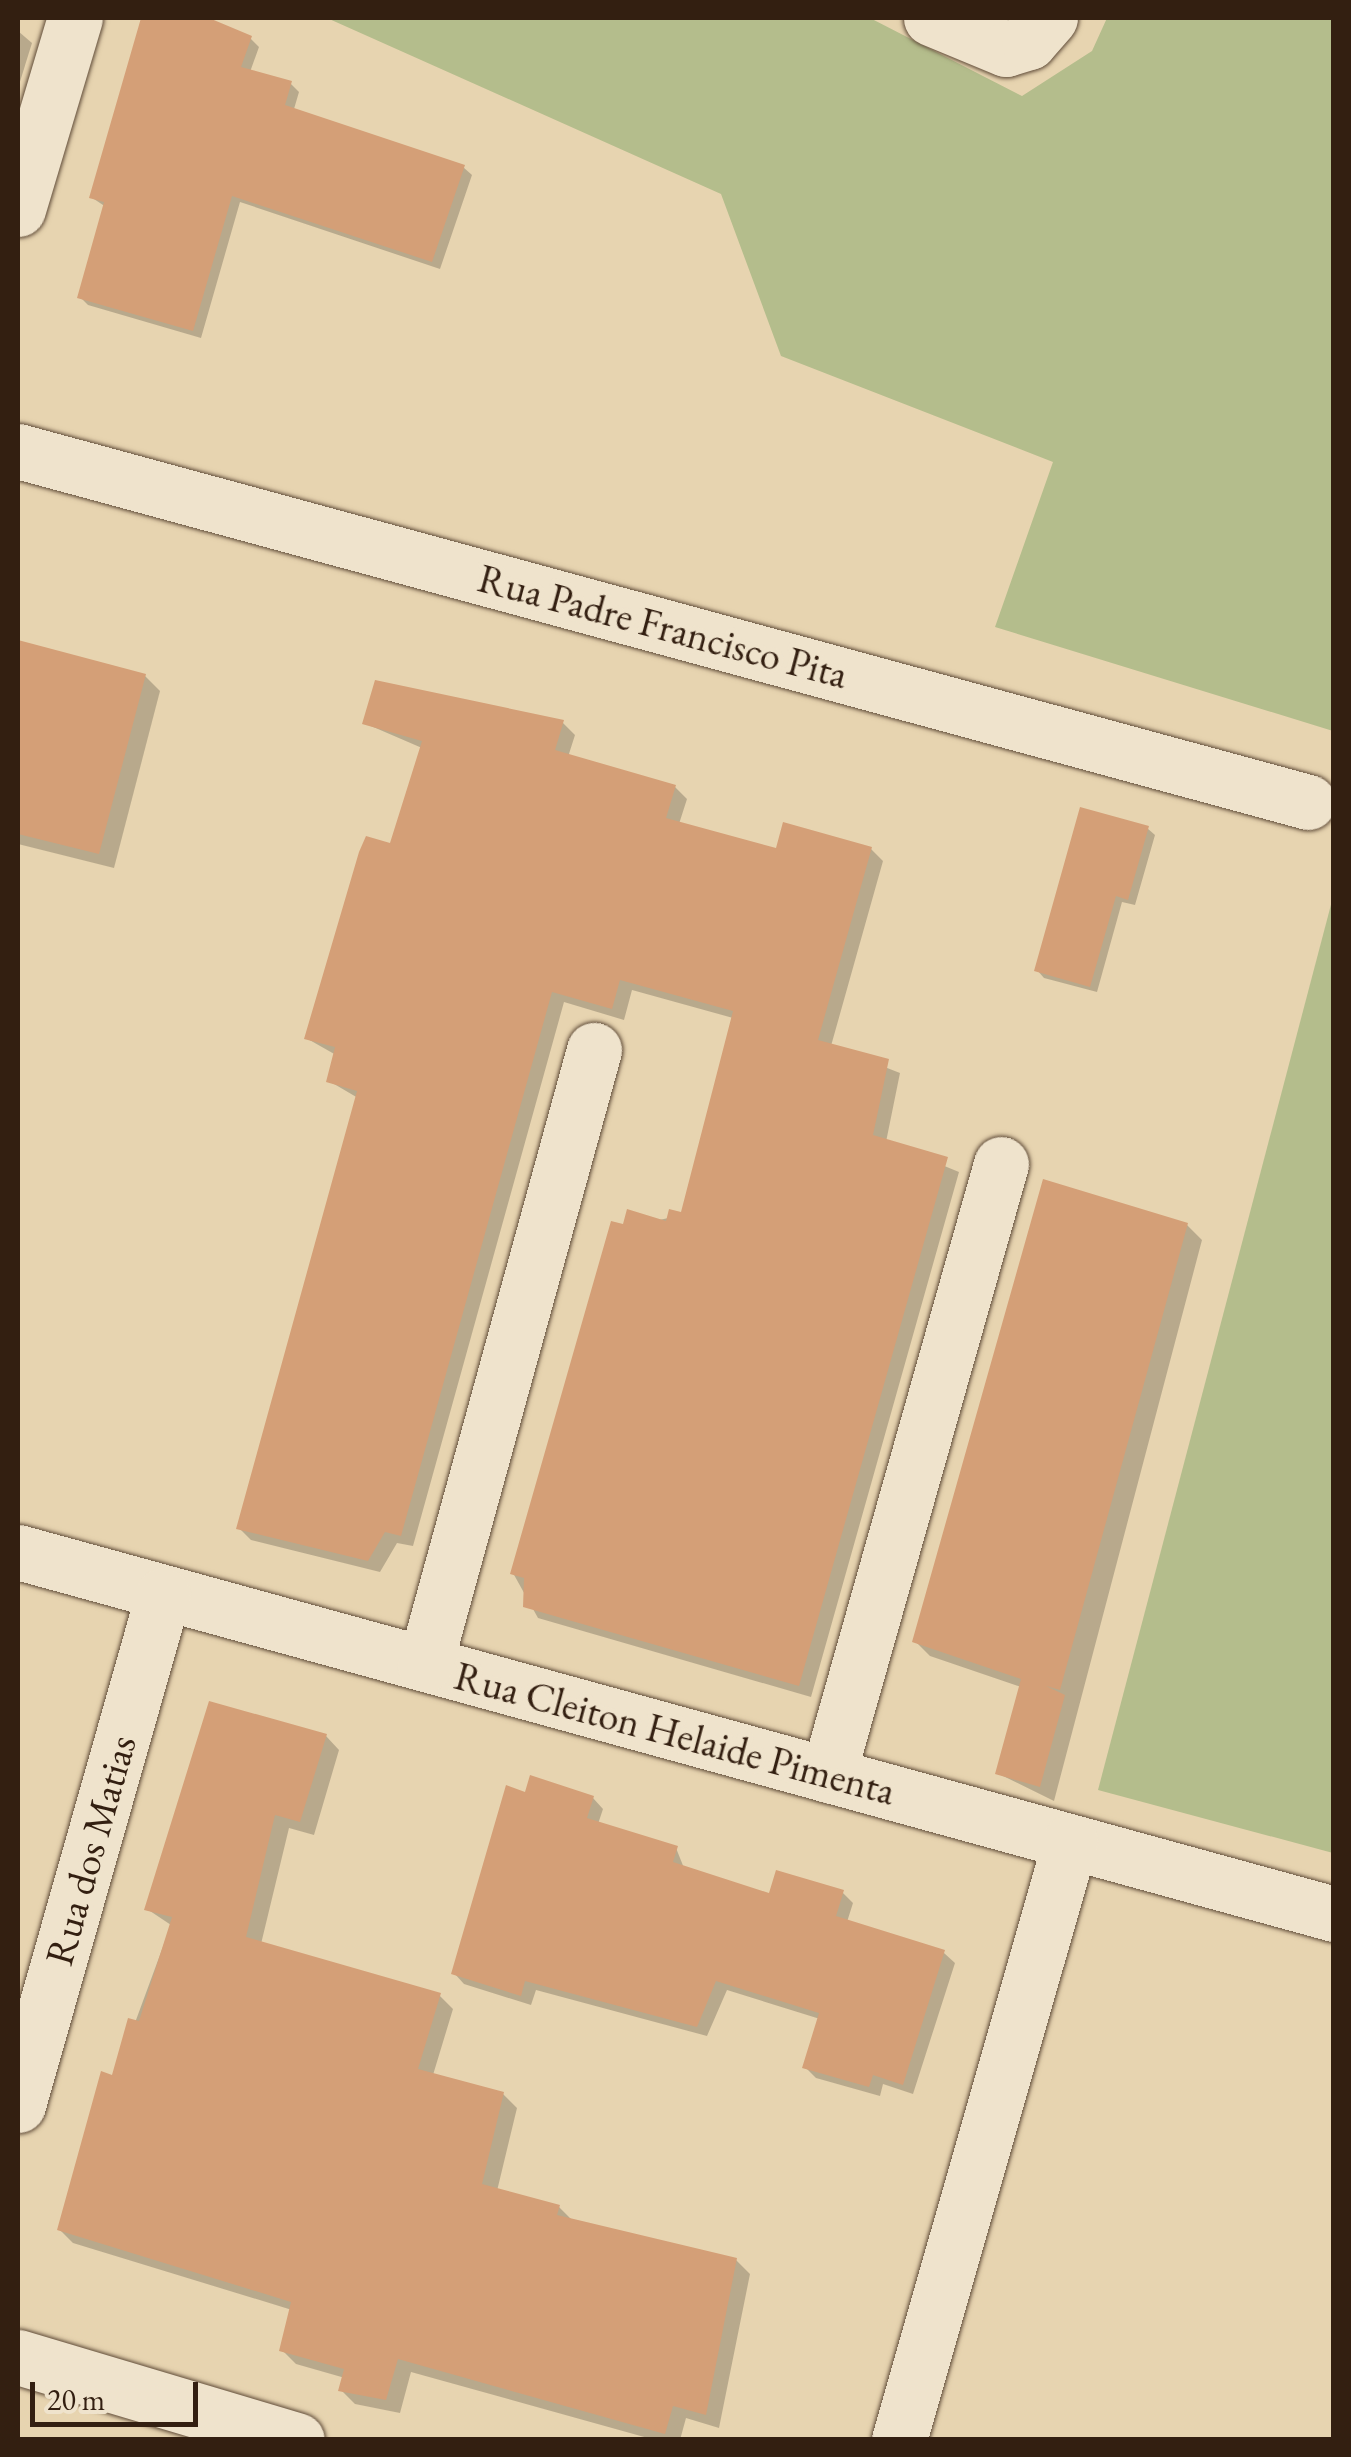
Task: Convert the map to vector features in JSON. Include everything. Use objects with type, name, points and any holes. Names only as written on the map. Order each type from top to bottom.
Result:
[{"type":"street","points":[[18,209],[75,18]]},
{"type":"street","points":[[931,18],[1006,49],[1029,42],[1050,18]]},
{"type":"street","name":"Rua Padre Francisco Pita","points":[[18,451],[1308,802]]},
{"type":"street","points":[[424,1664],[594,1050]]},
{"type":"street","points":[[828,1775],[1001,1164]]},
{"type":"street","name":"Rua Cleiton Helaide Pimenta","points":[[18,1552],[163,1596],[1334,1914]]},
{"type":"street","name":"Rua dos Matias","points":[[18,2106],[163,1596]]},
{"type":"street","points":[[899,2440],[1070,1842]]},
{"type":"street","points":[[18,2357],[297,2440]]},
{"type":"green space","points":[[327,18],[870,18],[1022,96],[1092,51],[1107,18],[1333,18],[1333,731],[995,627],[1053,462],[781,356],[721,194]]},
{"type":"green space","points":[[1333,897],[1333,1853],[1098,1790]]},
{"type":"building","points":[[141,18],[209,18],[252,36],[241,67],[292,81],[285,105],[465,165],[432,262],[232,196],[193,331],[77,298],[104,202],[89,198]]},
{"type":"building","points":[[18,640],[146,674],[99,854],[18,834]]},
{"type":"building","points":[[375,680],[564,720],[555,750],[676,785],[666,818],[776,848],[783,822],[872,847],[818,1040],[889,1059],[873,1135],[948,1157],[799,1686],[523,1607],[524,1578],[510,1574],[611,1221],[623,1224],[627,1209],[666,1221],[669,1209],[681,1212],[733,1011],[620,980],[612,1009],[552,992],[401,1536],[385,1532],[368,1561],[236,1529],[357,1091],[326,1082],[335,1047],[304,1039],[359,852],[366,836],[390,843],[422,741],[362,724]]},
{"type":"building","points":[[1080,807],[1149,826],[1128,900],[1116,896],[1090,987],[1034,971]]},
{"type":"building","points":[[1043,1179],[1188,1223],[1060,1690],[1046,1686],[1065,1695],[1040,1787],[995,1774],[1021,1679],[912,1642]]},
{"type":"building","points":[[209,1701],[327,1734],[300,1822],[275,1815],[246,1937],[441,1993],[418,2069],[504,2092],[482,2184],[560,2205],[557,2215],[737,2258],[706,2415],[673,2406],[665,2434],[398,2359],[386,2400],[338,2391],[344,2369],[279,2351],[291,2302],[57,2230],[101,2071],[112,2075],[128,2018],[139,2021],[172,1917],[144,1910]]},
{"type":"building","points":[[530,1775],[594,1796],[587,1818],[678,1846],[673,1862],[769,1893],[776,1870],[844,1890],[836,1916],[945,1950],[903,2085],[873,2075],[869,2087],[802,2068],[819,2013],[716,1981],[697,2027],[525,1981],[521,1996],[451,1974],[506,1785],[525,1792]]}]
